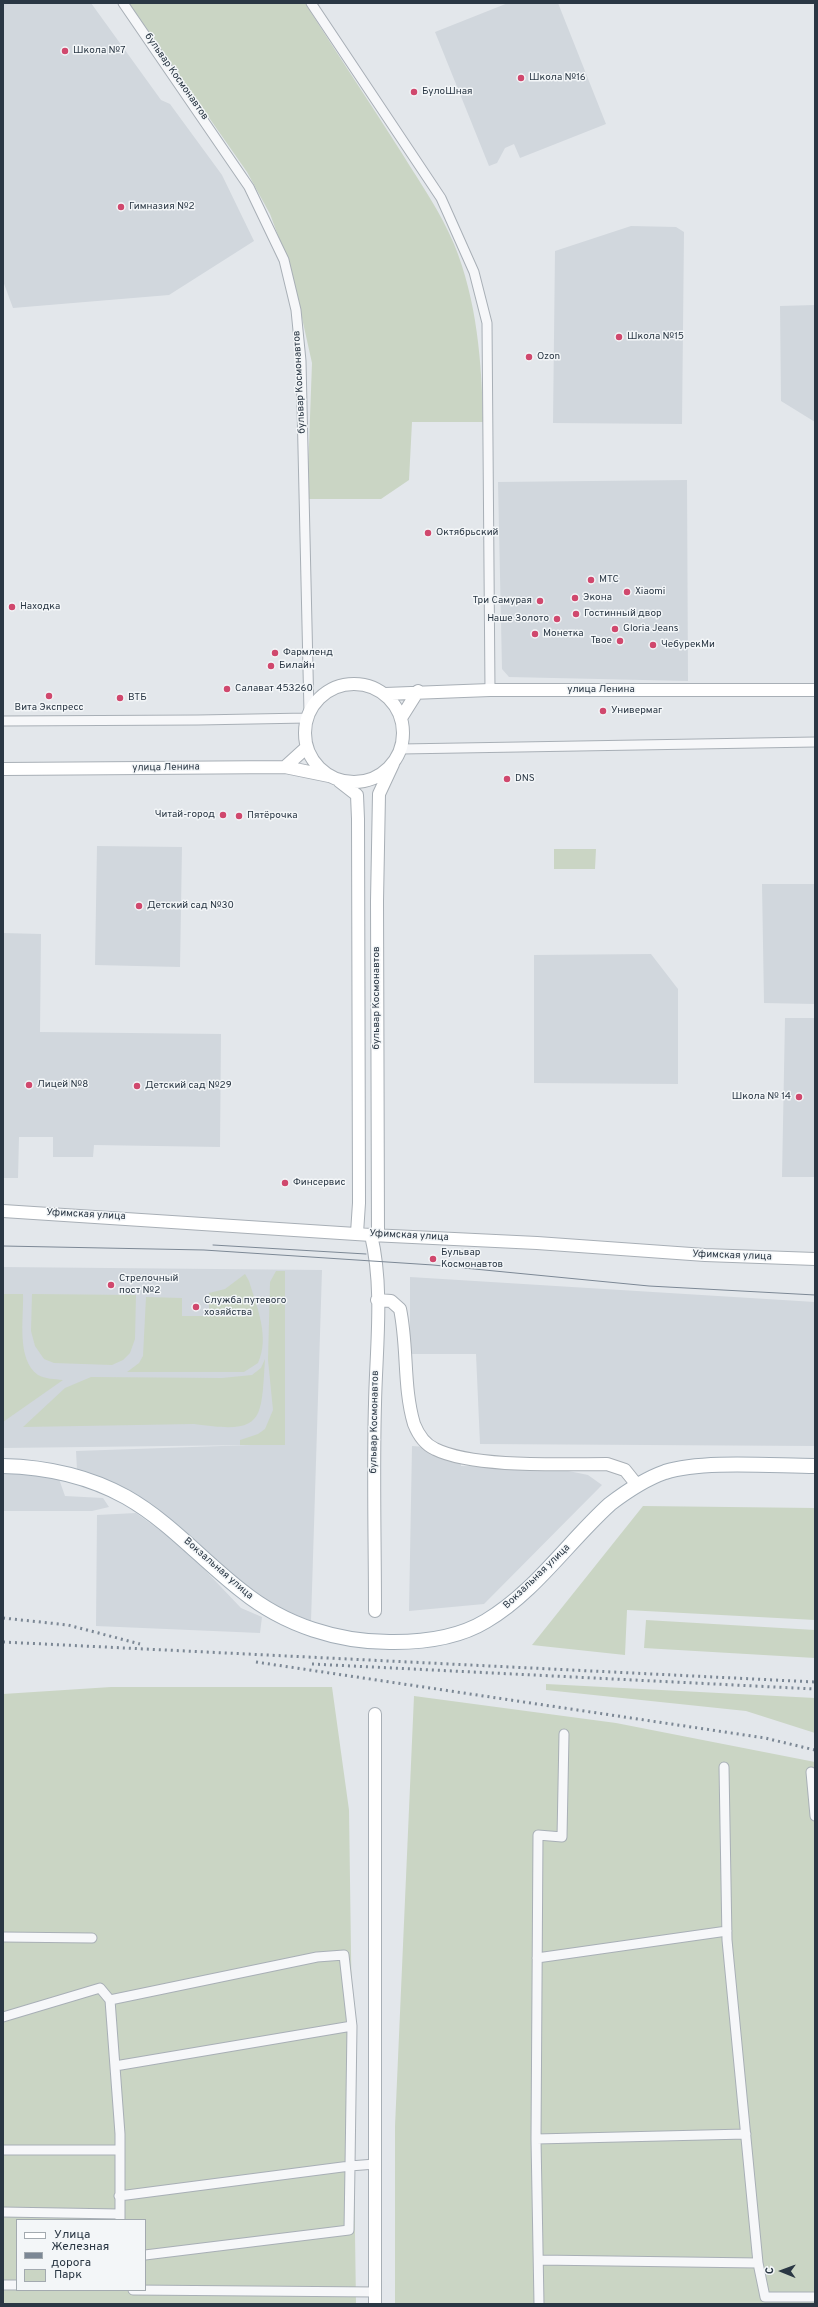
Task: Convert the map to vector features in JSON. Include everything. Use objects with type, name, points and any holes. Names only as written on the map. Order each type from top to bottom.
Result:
[{"type":"main road","name":"улица Ленина","points":[[3,769],[285,767],[354,783],[369,781],[382,774],[393,764],[401,749],[404,734],[401,718],[395,705],[384,694],[364,685],[342,685],[323,695],[308,715]]},
{"type":"main road","name":"улица Ленина","points":[[384,694],[418,691],[490,690],[815,690]]},
{"type":"main road","points":[[401,718],[418,691]]},
{"type":"main road","points":[[308,715],[305,729],[307,747],[315,763],[334,778]]},
{"type":"main road","points":[[285,767],[307,747]]},
{"type":"main road","name":"бульвар Космонавтов","points":[[375,1611],[374,1412],[377,1300],[374,1235],[379,794],[393,764]]},
{"type":"main road","name":"бульвар Космонавтов","points":[[334,778],[357,795],[359,1203],[357,1233]]},
{"type":"main road","name":"Уфимская улица","points":[[3,1211],[374,1235],[537,1243],[726,1257],[815,1259]]},
{"type":"main road","points":[[377,1300],[391,1301],[400,1309],[411,1412],[420,1437],[433,1449],[460,1457],[486,1460],[607,1464],[625,1470],[637,1485]]},
{"type":"main road","name":"Вокзальная улица","points":[[3,1466],[56,1471],[101,1484],[148,1510],[242,1591],[270,1609],[324,1633],[348,1639],[380,1642],[441,1638],[470,1629],[485,1622],[516,1599],[598,1516],[637,1485],[667,1472],[686,1468],[815,1466]]},
{"type":"main road","points":[[375,1714],[375,2298]]},
{"type":"street","name":"бульвар Космонавтов","points":[[123,3],[249,187],[284,260],[296,310],[301,361],[308,715]]},
{"type":"street","points":[[311,3],[441,198],[474,272],[487,323],[490,690]]},
{"type":"street","points":[[3,721],[198,720],[308,715]]},
{"type":"street","points":[[401,749],[751,741],[815,742]]},
{"type":"street","points":[[539,2304],[536,2139],[538,1835],[562,1837],[564,1734]]},
{"type":"street","points":[[724,1767],[727,1931],[758,2263],[765,2297],[815,2297]]},
{"type":"street","points":[[811,1772],[815,1816]]},
{"type":"street","points":[[537,1958],[727,1931]]},
{"type":"street","points":[[3,1936],[92,1938]]},
{"type":"street","points":[[110,2000],[317,1957],[344,1955],[352,2026],[349,2230],[146,2255]]},
{"type":"street","points":[[3,2017],[100,1988],[110,2000],[120,2150],[120,2217],[3,2212]]},
{"type":"street","points":[[115,2066],[352,2026]]},
{"type":"street","points":[[536,2139],[746,2134]]},
{"type":"street","points":[[3,2150],[120,2150]]},
{"type":"street","points":[[119,2196],[375,2164]]},
{"type":"street","points":[[539,2260],[758,2263]]},
{"type":"street","points":[[3,2285],[16,2285]]},
{"type":"street","points":[[146,2290],[375,2298]]},
{"type":"shaded area","name":"Гимназия №2","points":[[3,3],[91,3],[161,100],[170,104],[222,175],[254,241],[169,295],[13,308],[3,281]]},
{"type":"shaded area","name":"Школа №16","points":[[508,3],[558,3],[606,124],[520,158],[514,144],[505,148],[497,163],[489,166],[435,32]]},
{"type":"shaded area","name":"Школа №15","points":[[631,226],[676,227],[684,232],[682,424],[553,423],[555,251]]},
{"type":"shaded area","points":[[815,305],[815,422],[781,401],[780,306]]},
{"type":"shaded area","points":[[687,480],[688,681],[509,677],[502,669],[498,482]]},
{"type":"shaded area","name":"Детский сад №30","points":[[97,846],[182,847],[180,967],[95,965]]},
{"type":"shaded area","points":[[762,884],[815,884],[815,1004],[764,1003]]},
{"type":"shaded area","name":"Детский сад №29","points":[[3,933],[41,934],[40,1032],[221,1034],[220,1147],[94,1145],[93,1157],[53,1157],[53,1137],[19,1137],[18,1178],[3,1178]]},
{"type":"shaded area","points":[[651,954],[678,989],[678,1084],[534,1083],[534,955]]},
{"type":"shaded area","name":"Школа № 14","points":[[785,1018],[815,1018],[815,1177],[782,1177]]},
{"type":"shaded area","points":[[3,1267],[322,1270],[311,1621],[268,1604],[130,1493],[77,1470],[76,1451],[251,1445],[3,1448]]},
{"type":"shaded area","points":[[410,1277],[815,1302],[815,1446],[480,1444],[476,1354],[410,1354]]},
{"type":"shaded area","points":[[412,1446],[440,1448],[461,1454],[461,1466],[549,1467],[588,1475],[602,1485],[484,1604],[409,1611]]},
{"type":"shaded area","points":[[3,1473],[39,1473],[59,1479],[65,1496],[103,1498],[109,1507],[92,1511],[3,1511]]},
{"type":"shaded area","points":[[136,1513],[183,1547],[241,1608],[262,1617],[260,1633],[96,1626],[97,1515]]},
{"type":"green space","points":[[129,3],[305,3],[403,155],[443,221],[462,265],[473,309],[477,332],[481,377],[483,422],[412,422],[409,480],[381,499],[307,499],[312,363],[292,273],[270,214],[247,172]]},
{"type":"green space","points":[[554,849],[596,849],[595,869],[554,869]]},
{"type":"green space","points":[[276,1271],[285,1271],[285,1445],[240,1445],[240,1440],[258,1434],[265,1429],[273,1410],[268,1360],[270,1282]]},
{"type":"green space","points":[[245,1274],[249,1281],[263,1332],[263,1343],[258,1363],[244,1372],[127,1372],[139,1363],[143,1356],[146,1297],[182,1298],[182,1316],[209,1316],[209,1293],[225,1289]]},
{"type":"green space","points":[[3,1294],[23,1294],[22,1326],[24,1349],[31,1368],[38,1375],[50,1379],[63,1380],[3,1422]]},
{"type":"green space","points":[[32,1294],[136,1295],[135,1339],[130,1353],[123,1360],[112,1365],[54,1363],[44,1359],[35,1346],[31,1331]]},
{"type":"green space","points":[[265,1359],[262,1397],[259,1410],[254,1419],[246,1424],[234,1427],[217,1427],[194,1424],[23,1427],[65,1388],[91,1377],[222,1378],[252,1375],[261,1368]]},
{"type":"green space","points":[[643,1506],[815,1508],[815,1620],[627,1610],[625,1655],[532,1645]]},
{"type":"green space","points":[[646,1620],[815,1630],[815,1658],[644,1648]]},
{"type":"green space","points":[[546,1684],[815,1698],[815,1733],[746,1711],[546,1690]]},
{"type":"green space","points":[[111,1687],[332,1687],[349,1810],[356,2304],[3,2304],[3,1694]]},
{"type":"green space","points":[[414,1696],[616,1723],[815,1762],[815,2304],[395,2304],[395,2126]]},
{"type":"tram line","points":[[213,1245],[366,1254]]},
{"type":"tram line","points":[[3,1246],[204,1250],[433,1265],[649,1286],[815,1295]]},
{"type":"railway","points":[[3,1618],[68,1625],[140,1644]]},
{"type":"railway","points":[[3,1642],[815,1682]]},
{"type":"railway","points":[[256,1662],[765,1738],[815,1750]]},
{"type":"railway","points":[[312,1664],[815,1689]]},
{"type":"place","name":"Школа №7","points":[[65,51]]},
{"type":"place","name":"Школа №16","points":[[521,78]]},
{"type":"place","name":"БулоШная","points":[[414,92]]},
{"type":"place","name":"Гимназия №2","points":[[121,207]]},
{"type":"place","name":"Школа №15","points":[[619,337]]},
{"type":"place","name":"Ozon","points":[[529,357]]},
{"type":"place","name":"Октябрьский","points":[[428,533]]},
{"type":"place","name":"МТС","points":[[591,580]]},
{"type":"place","name":"Xiaomi","points":[[627,592]]},
{"type":"place","name":"Экона","points":[[575,598]]},
{"type":"place","name":"Три Самурая","points":[[540,601]]},
{"type":"place","name":"Находка","points":[[12,607]]},
{"type":"place","name":"Гостинный двор","points":[[576,614]]},
{"type":"place","name":"Наше Золото","points":[[557,619]]},
{"type":"place","name":"Gloria Jeans","points":[[615,629]]},
{"type":"place","name":"Монетка","points":[[535,634]]},
{"type":"place","name":"Твое","points":[[620,641]]},
{"type":"place","name":"ЧебурекМи","points":[[653,645]]},
{"type":"place","name":"Фармленд","points":[[275,653]]},
{"type":"place","name":"Билайн","points":[[271,666]]},
{"type":"place","name":"Салават 453260","points":[[227,689]]},
{"type":"place","name":"Вита Экспресс","points":[[49,696]]},
{"type":"place","name":"ВТБ","points":[[120,698]]},
{"type":"place","name":"Универмаг","points":[[603,711]]},
{"type":"place","name":"DNS","points":[[507,779]]},
{"type":"place","name":"Читай-город","points":[[223,815]]},
{"type":"place","name":"Пятёрочка","points":[[239,816]]},
{"type":"place","name":"Детский сад №30","points":[[139,906]]},
{"type":"place","name":"Лицей №8","points":[[29,1085]]},
{"type":"place","name":"Детский сад №29","points":[[137,1086]]},
{"type":"place","name":"Школа № 14","points":[[799,1097]]},
{"type":"place","name":"Финсервис","points":[[285,1183]]},
{"type":"place","name":"Бульвар Космонавтов","points":[[433,1259]]},
{"type":"place","name":"Стрелочный пост №2","points":[[111,1285]]},
{"type":"place","name":"Служба путевого хозяйства","points":[[196,1307]]}]
